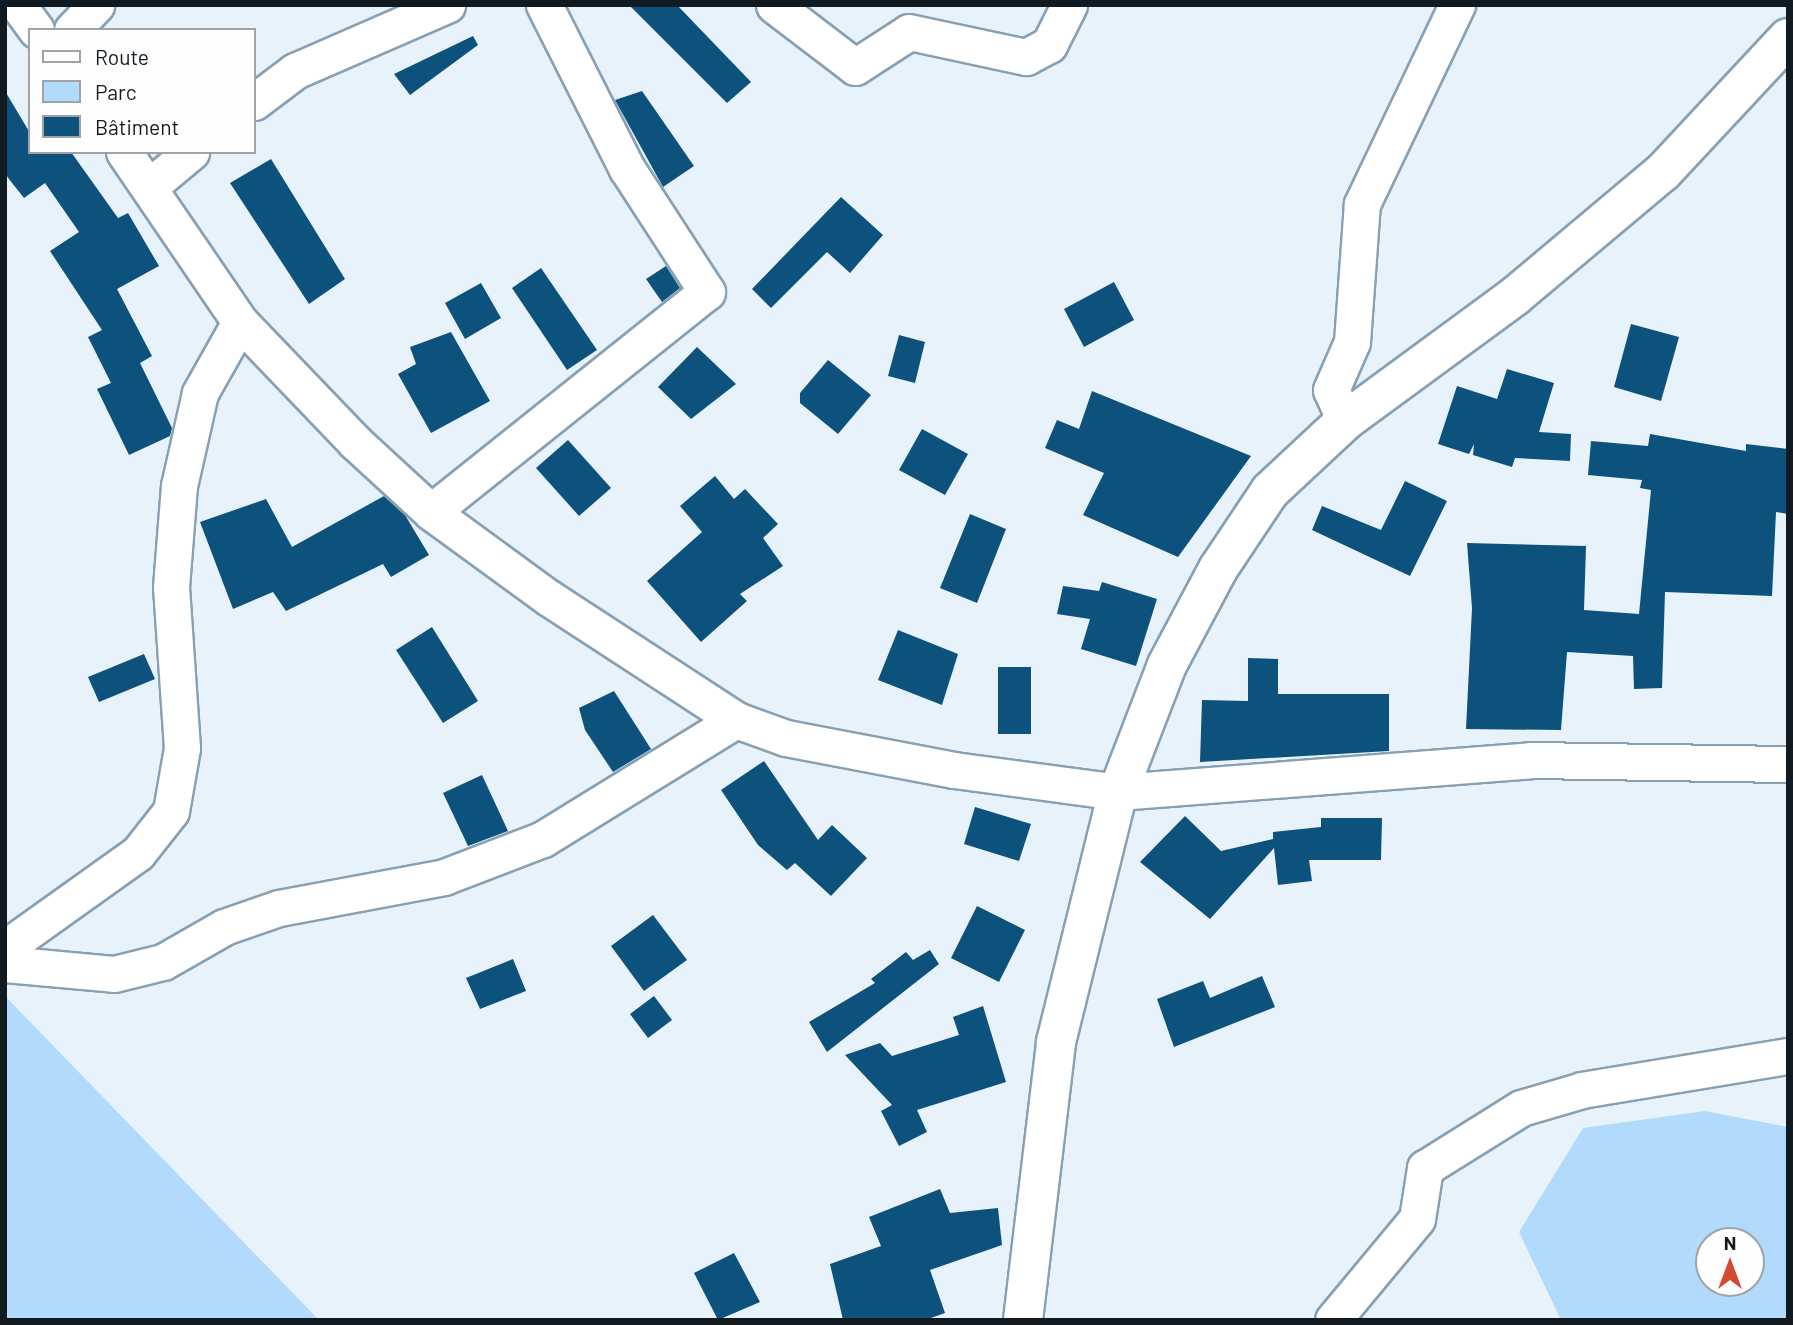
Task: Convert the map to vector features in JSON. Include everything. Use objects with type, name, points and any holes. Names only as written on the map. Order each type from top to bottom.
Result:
[{"type":"street","points":[[18,5],[35,28]]},
{"type":"street","points":[[74,28],[96,5]]},
{"type":"street","points":[[256,100],[295,71],[447,5]]},
{"type":"street","points":[[431,512],[707,292],[627,169],[544,5]]},
{"type":"street","points":[[774,5],[855,67],[909,32],[1026,57],[1049,46],[1069,5]]},
{"type":"street","points":[[1345,421],[1331,390],[1352,342],[1362,204],[1457,5]]},
{"type":"street","points":[[1023,1320],[1056,1042],[1118,792],[1167,665],[1218,569],[1270,491],[1345,421],[1515,296],[1663,172],[1788,38]]},
{"type":"street","points":[[125,154],[240,322],[431,512],[549,598],[736,720],[786,737],[954,771],[1118,792],[1531,760],[1788,764]]},
{"type":"street","points":[[149,187],[189,154]]},
{"type":"street","points":[[5,947],[138,853],[170,811],[182,748],[170,587],[179,486],[200,393],[240,322]]},
{"type":"street","points":[[5,964],[114,974],[163,962],[224,927],[279,908],[444,877],[544,839],[736,720]]},
{"type":"street","points":[[1333,1320],[1417,1219],[1425,1168],[1521,1108],[1582,1090],[1788,1056]]},
{"type":"green space","points":[[5,996],[319,1320],[5,1320]]},
{"type":"green space","points":[[1705,1111],[1788,1127],[1788,1320],[1561,1320],[1519,1232],[1583,1128]]},
{"type":"building","points":[[629,5],[677,5],[751,82],[727,103]]},
{"type":"building","points":[[473,36],[478,45],[410,95],[394,74]]},
{"type":"building","points":[[5,91],[28,130],[28,154],[72,154],[118,218],[128,213],[159,266],[117,289],[152,356],[140,363],[172,428],[170,436],[129,455],[97,389],[111,383],[88,337],[102,330],[50,251],[79,232],[45,183],[24,198],[5,174]]},
{"type":"building","points":[[642,91],[694,166],[663,187],[615,100]]},
{"type":"building","points":[[271,159],[345,279],[309,304],[230,183]]},
{"type":"building","points":[[841,197],[883,235],[850,273],[827,252],[771,308],[752,289]]},
{"type":"building","points":[[666,266],[680,288],[662,302],[646,279]]},
{"type":"building","points":[[541,268],[597,350],[567,370],[512,288]]},
{"type":"building","points":[[1114,282],[1134,320],[1084,347],[1064,309]]},
{"type":"building","points":[[481,283],[501,318],[465,339],[445,303]]},
{"type":"building","points":[[1631,324],[1679,337],[1661,401],[1614,387]]},
{"type":"building","points":[[451,332],[490,401],[431,433],[398,374],[416,364],[410,347]]},
{"type":"building","points":[[899,335],[925,342],[915,383],[888,376]]},
{"type":"building","points":[[697,347],[736,384],[691,419],[658,387]]},
{"type":"building","points":[[828,360],[871,395],[838,434],[800,403],[800,393]]},
{"type":"building","points":[[1507,369],[1554,383],[1539,432],[1571,434],[1570,461],[1515,458],[1512,467],[1473,455],[1474,444],[1469,454],[1438,444],[1457,386],[1497,399]]},
{"type":"building","points":[[1092,391],[1251,456],[1178,557],[1083,515],[1104,473],[1045,448],[1057,420],[1079,429]]},
{"type":"building","points":[[922,429],[968,454],[945,495],[899,470]]},
{"type":"building","points":[[1650,434],[1746,451],[1746,444],[1788,449],[1788,514],[1776,512],[1772,596],[1665,592],[1662,688],[1634,689],[1633,656],[1567,652],[1561,730],[1466,729],[1472,608],[1467,543],[1586,546],[1584,610],[1639,614],[1651,490],[1640,488],[1642,480],[1588,475],[1591,441],[1648,446]]},
{"type":"building","points":[[568,440],[611,488],[579,516],[536,468]]},
{"type":"building","points":[[715,476],[734,499],[745,489],[778,524],[763,538],[783,566],[740,594],[747,601],[701,642],[647,581],[702,532],[680,506]]},
{"type":"building","points":[[1405,481],[1447,501],[1410,576],[1312,530],[1322,506],[1381,530]]},
{"type":"building","points":[[384,496],[405,515],[429,555],[391,577],[383,564],[286,611],[273,592],[233,609],[200,522],[266,499],[292,547]]},
{"type":"building","points":[[970,514],[1006,529],[977,603],[940,588]]},
{"type":"building","points":[[1102,582],[1157,599],[1136,666],[1081,649],[1090,619],[1057,614],[1063,586],[1099,591]]},
{"type":"building","points":[[432,627],[478,701],[443,723],[396,650]]},
{"type":"building","points":[[898,630],[958,654],[942,705],[878,680]]},
{"type":"building","points":[[144,654],[155,679],[99,702],[88,677]]},
{"type":"building","points":[[1248,658],[1278,659],[1278,694],[1389,694],[1389,751],[1200,762],[1202,700],[1248,701]]},
{"type":"building","points":[[998,667],[1031,667],[1031,734],[998,734]]},
{"type":"building","points":[[614,691],[651,749],[613,772],[585,730],[579,708]]},
{"type":"building","points":[[764,761],[818,840],[832,825],[867,858],[831,896],[795,863],[787,870],[758,845],[721,790]]},
{"type":"building","points":[[482,775],[508,831],[468,846],[443,793]]},
{"type":"building","points":[[975,807],[1031,824],[1019,861],[964,844]]},
{"type":"building","points":[[1185,816],[1221,851],[1273,839],[1273,832],[1321,827],[1321,818],[1382,818],[1381,860],[1309,860],[1312,881],[1278,885],[1274,848],[1210,919],[1140,862]]},
{"type":"building","points":[[977,906],[1025,930],[999,982],[951,958]]},
{"type":"building","points":[[653,915],[687,960],[644,991],[611,946]]},
{"type":"building","points":[[930,950],[939,964],[827,1052],[809,1022],[875,983],[871,979],[906,952],[913,960]]},
{"type":"building","points":[[513,959],[526,991],[480,1009],[466,978]]},
{"type":"building","points":[[1262,976],[1275,1007],[1174,1047],[1157,999],[1203,981],[1210,998]]},
{"type":"building","points":[[654,996],[672,1020],[648,1038],[630,1014]]},
{"type":"building","points":[[983,1006],[1006,1082],[917,1110],[927,1132],[899,1146],[881,1111],[892,1105],[845,1055],[880,1043],[892,1056],[959,1035],[953,1017]]},
{"type":"building","points":[[940,1189],[950,1213],[998,1208],[1002,1245],[930,1270],[945,1313],[925,1320],[843,1320],[830,1264],[881,1246],[869,1217]]},
{"type":"building","points":[[734,1253],[760,1302],[718,1320],[694,1273]]}]
